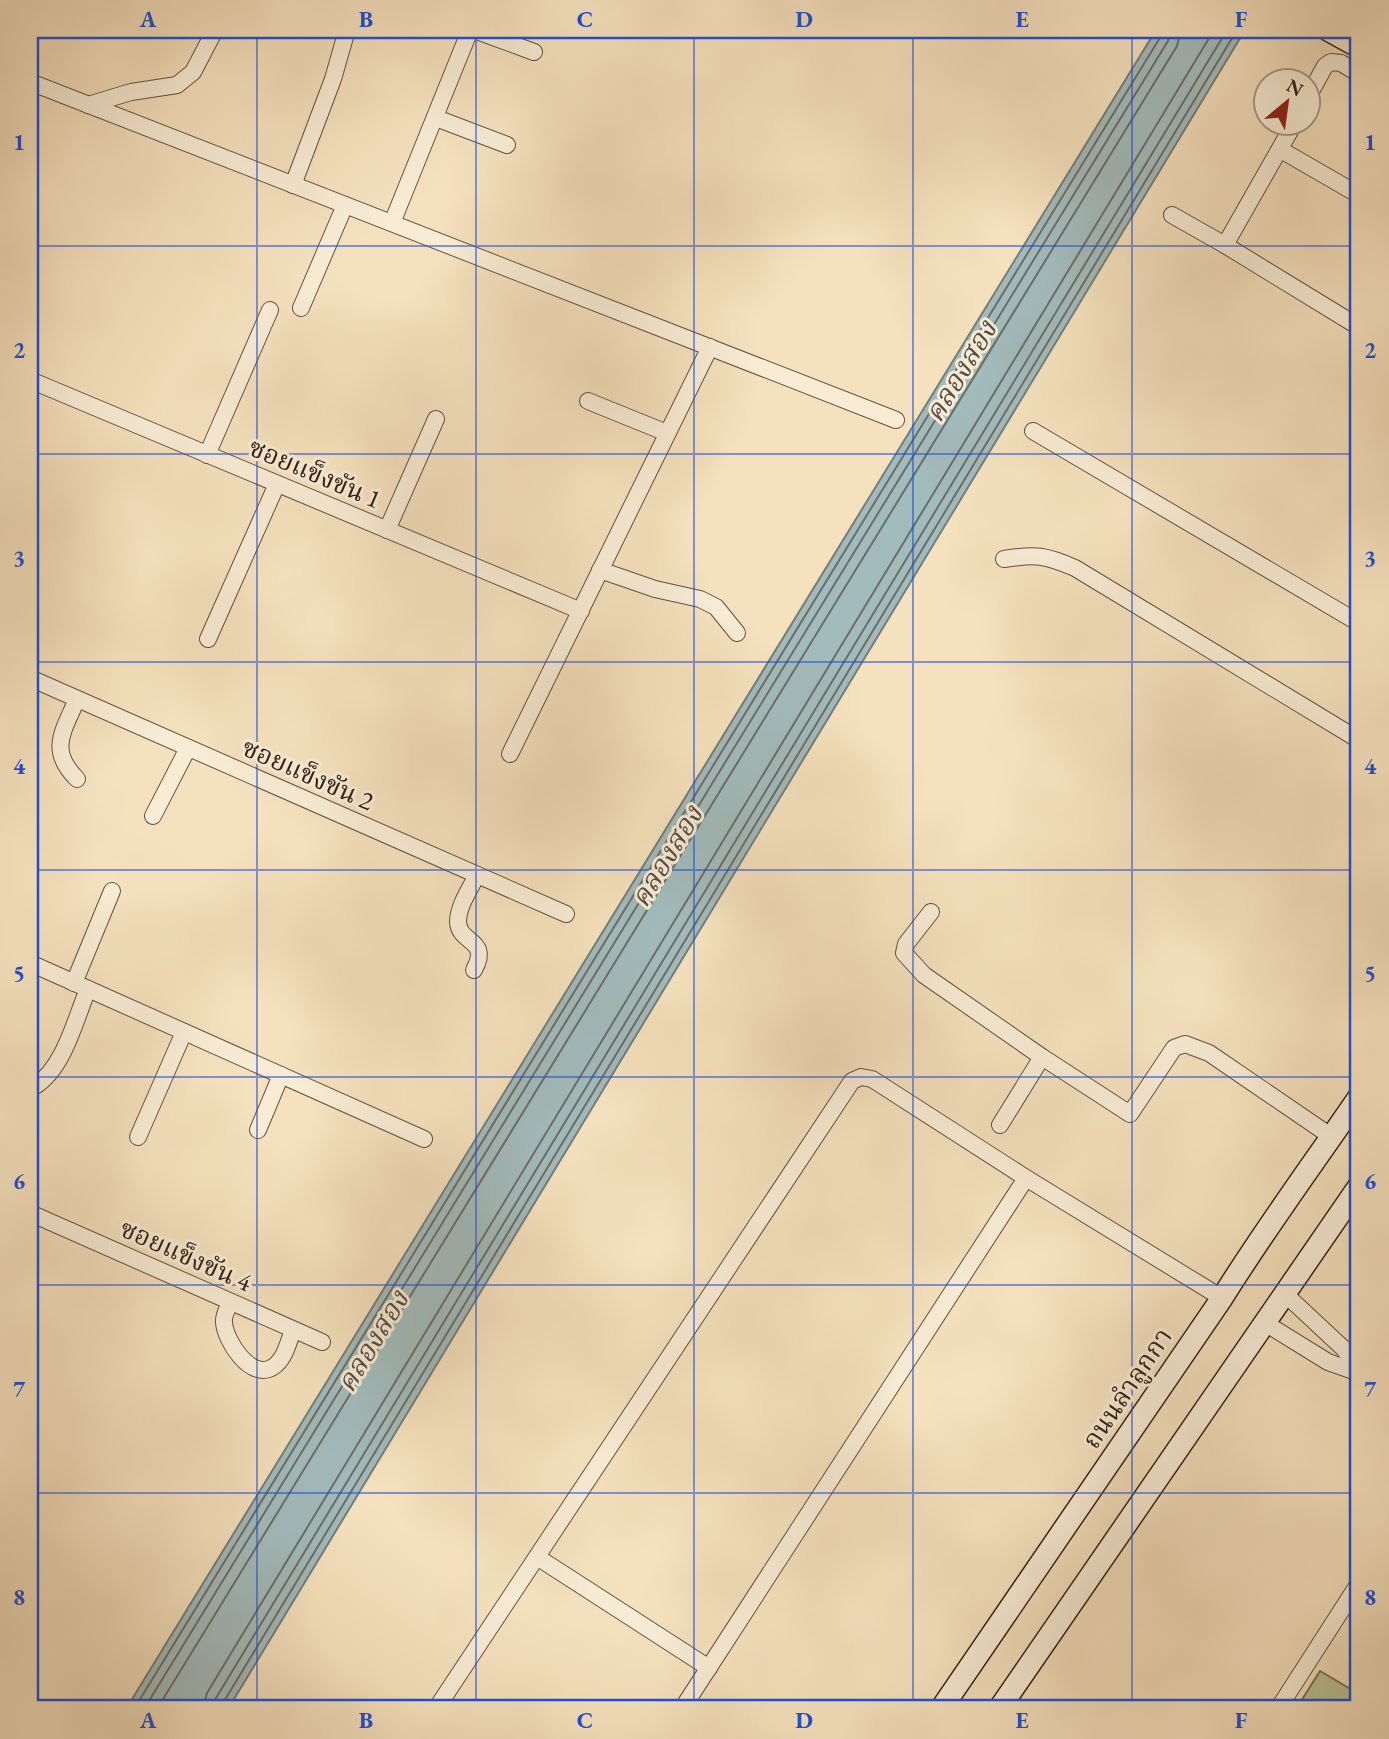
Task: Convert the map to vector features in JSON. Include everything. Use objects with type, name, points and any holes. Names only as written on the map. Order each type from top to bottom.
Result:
[{"type":"main road","points":[[1328,30],[1359,47]]},
{"type":"main road","name":"ถนนลำลูกกา","points":[[941,1709],[1222,1298],[1265,1229],[1359,1097]]},
{"type":"main road","points":[[1000,1706],[1359,1186]]},
{"type":"street","points":[[88,104],[131,92],[177,85],[193,72],[215,30]]},
{"type":"street","points":[[293,185],[333,79],[347,30]]},
{"type":"street","points":[[392,223],[472,30],[534,52]]},
{"type":"street","points":[[1322,71],[1331,62],[1341,63],[1359,74]]},
{"type":"street","points":[[30,82],[896,420]]},
{"type":"street","points":[[436,118],[506,145]]},
{"type":"street","points":[[1225,245],[1288,136]]},
{"type":"street","points":[[1280,150],[1359,195]]},
{"type":"street","points":[[301,308],[345,205]]},
{"type":"street","points":[[1172,215],[1359,327]]},
{"type":"street","points":[[207,455],[270,310]]},
{"type":"street","points":[[510,754],[710,347]]},
{"type":"street","name":"ซอยแข็งขัน 1","points":[[30,380],[580,611]]},
{"type":"street","points":[[588,401],[667,433]]},
{"type":"street","points":[[387,530],[436,419]]},
{"type":"street","points":[[1033,431],[1359,623]]},
{"type":"street","points":[[208,639],[278,484]]},
{"type":"street","points":[[1004,559],[1034,555],[1053,558],[1075,568],[1359,740]]},
{"type":"street","points":[[600,570],[655,589],[700,599],[716,607],[737,633]]},
{"type":"street","name":"ซอยแข็งขัน 2","points":[[30,678],[566,914]]},
{"type":"street","points":[[77,779],[66,768],[60,755],[60,740],[78,699]]},
{"type":"street","points":[[153,816],[188,748]]},
{"type":"street","points":[[474,970],[480,953],[477,946],[461,932],[458,923],[460,909],[477,875]]},
{"type":"street","points":[[35,1086],[52,1073],[59,1060],[112,891]]},
{"type":"street","points":[[931,912],[906,944],[904,953],[909,961],[1042,1057],[1130,1114],[1174,1048],[1185,1044],[1209,1053],[1332,1137]]},
{"type":"street","points":[[30,963],[424,1139]]},
{"type":"street","points":[[138,1137],[184,1032]]},
{"type":"street","points":[[1000,1125],[1042,1057]]},
{"type":"street","points":[[258,1130],[281,1075]]},
{"type":"street","points":[[436,1709],[852,1081],[861,1077],[872,1079],[1026,1178],[1222,1298]]},
{"type":"street","points":[[682,1709],[1026,1178]]},
{"type":"street","name":"ซอยแข็งขัน 4","points":[[30,1213],[322,1342]]},
{"type":"street","points":[[1285,1294],[1344,1349],[1359,1372]]},
{"type":"street","points":[[230,1302],[223,1321],[225,1326],[237,1354],[257,1369],[266,1371],[275,1366],[283,1357],[293,1330]]},
{"type":"street","points":[[1265,1322],[1328,1362],[1359,1372]]},
{"type":"street","points":[[537,1557],[709,1668]]},
{"type":"street","points":[[1278,1709],[1359,1583]]},
{"type":"street","points":[[1000,1706],[1025,1709]]},
{"type":"green space","points":[[1320,1671],[1359,1694],[1359,1709],[1296,1709]]},
{"type":"water","name":"คลองสอง","points":[[1156,30],[1245,30],[228,1709],[126,1709]]}]
